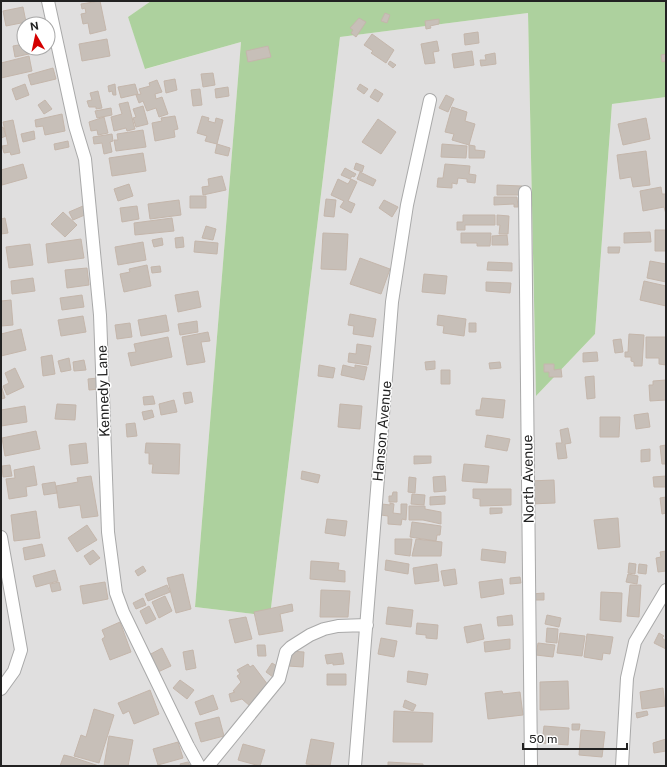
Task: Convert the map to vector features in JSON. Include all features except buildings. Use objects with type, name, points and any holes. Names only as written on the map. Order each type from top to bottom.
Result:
[{"type":"street","name":"Kennedy Lane","points":[[48,1],[75,126],[85,159],[100,315],[108,532],[116,593],[130,626],[199,766]]},
{"type":"street","name":"Hanson Avenue","points":[[355,766],[392,302],[407,205],[430,100]]},
{"type":"street","name":"North Avenue","points":[[525,192],[531,766]]},
{"type":"street","points":[[1,537],[21,650],[14,671],[1,689]]},
{"type":"street","points":[[622,766],[627,678],[635,642],[666,590]]},
{"type":"street","points":[[208,766],[279,679],[286,652],[291,647],[324,629],[338,626],[367,625]]},
{"type":"shaded area","points":[[1,1],[151,1],[128,17],[146,69],[241,42],[195,607],[270,616],[340,37],[528,13],[536,396],[595,334],[612,104],[666,97],[666,766],[1,766]]},
{"type":"green space","points":[[151,1],[666,1],[666,97],[612,104],[595,334],[536,396],[528,13],[340,37],[270,616],[195,607],[241,42],[145,69],[128,17]]}]
